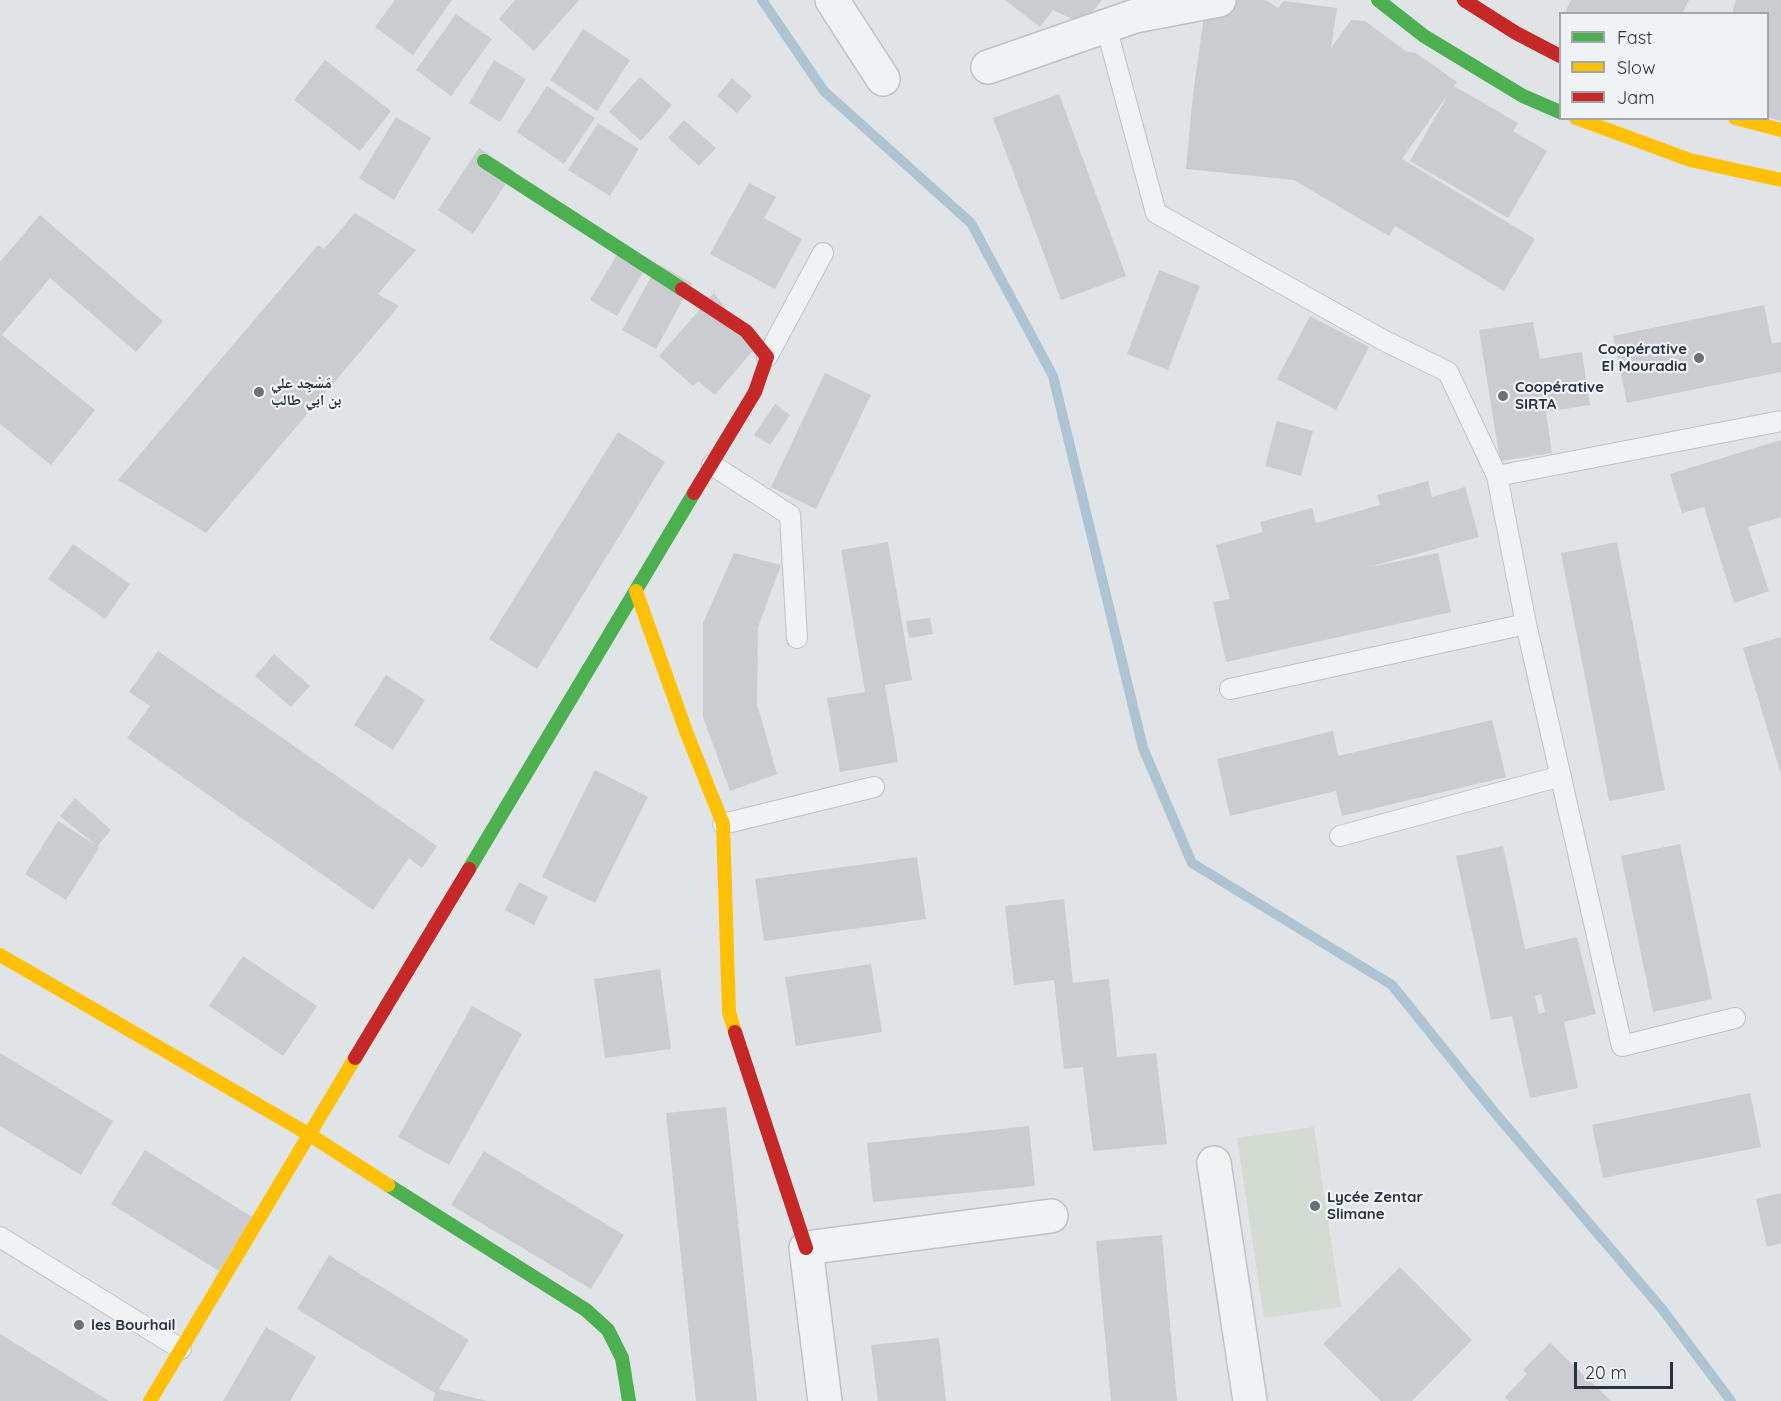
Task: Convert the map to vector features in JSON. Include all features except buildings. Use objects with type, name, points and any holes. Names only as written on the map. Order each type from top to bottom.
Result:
[{"type":"street","points":[[831,0],[883,79]]},
{"type":"street","points":[[988,67],[1135,16],[1220,0]]},
{"type":"street","points":[[1378,0],[1425,36],[1493,78],[1523,96],[1559,112]]},
{"type":"street","points":[[1464,0],[1516,33],[1559,55]]},
{"type":"street","points":[[1581,120],[1690,160],[1781,180]]},
{"type":"street","points":[[1743,120],[1781,130]]},
{"type":"street","points":[[150,1401],[712,465],[755,392],[767,357],[746,331],[484,161]]},
{"type":"street","points":[[636,591],[687,734],[723,824],[729,1012],[806,1248],[825,1401]]},
{"type":"street","points":[[0,955],[310,1135],[586,1310],[608,1330],[622,1358],[629,1401]]},
{"type":"street","points":[[1214,1163],[1250,1401]]},
{"type":"street","points":[[806,1248],[1051,1216]]},
{"type":"lane","points":[[1106,26],[1156,213],[1383,340],[1448,372],[1497,476],[1526,624],[1622,1046],[1735,1018]]},
{"type":"lane","points":[[767,357],[823,253]]},
{"type":"lane","points":[[1497,476],[1781,421]]},
{"type":"lane","points":[[712,465],[790,515],[797,638]]},
{"type":"lane","points":[[1230,689],[1526,624]]},
{"type":"lane","points":[[1340,836],[1561,776]]},
{"type":"lane","points":[[723,824],[874,787]]},
{"type":"lane","points":[[0,1237],[181,1349]]},
{"type":"shaded area","points":[[1314,1127],[1341,1307],[1264,1318],[1237,1138]]},
{"type":"waterway","points":[[762,0],[824,91],[971,223],[1053,376],[1143,748],[1192,863],[1392,985],[1495,1113],[1662,1309],[1731,1401]]},
{"type":"traffic: fast","points":[[1378,0],[1424,36],[1523,96],[1559,112]]},
{"type":"traffic: fast","points":[[484,161],[682,289]]},
{"type":"traffic: fast","points":[[469,869],[694,493]]},
{"type":"traffic: fast","points":[[388,1185],[586,1310],[608,1330],[622,1358],[629,1401]]},
{"type":"traffic: slow","points":[[1581,120],[1690,160],[1781,180]]},
{"type":"traffic: slow","points":[[1743,120],[1781,130]]},
{"type":"traffic: slow","points":[[636,591],[687,734],[723,824],[729,1012],[735,1032]]},
{"type":"traffic: slow","points":[[0,955],[310,1135],[388,1185]]},
{"type":"traffic: slow","points":[[150,1401],[355,1058]]},
{"type":"traffic: jam","points":[[1464,0],[1516,33],[1559,55]]},
{"type":"traffic: jam","points":[[682,289],[746,331],[767,357],[755,392],[694,493]]},
{"type":"traffic: jam","points":[[355,1058],[469,869]]},
{"type":"traffic: jam","points":[[735,1032],[806,1248]]},
{"type":"place","name":"Coopérative El Mouradia","points":[[1699,358]]},
{"type":"place","name":"مَسْجِد علي بن ابي طالب","points":[[259,392]]},
{"type":"place","name":"Coopérative SIRTA","points":[[1503,396]]},
{"type":"place","name":"Lycée Zentar Slimane","points":[[1315,1206]]},
{"type":"place","name":"les Bourhail","points":[[79,1325]]}]
